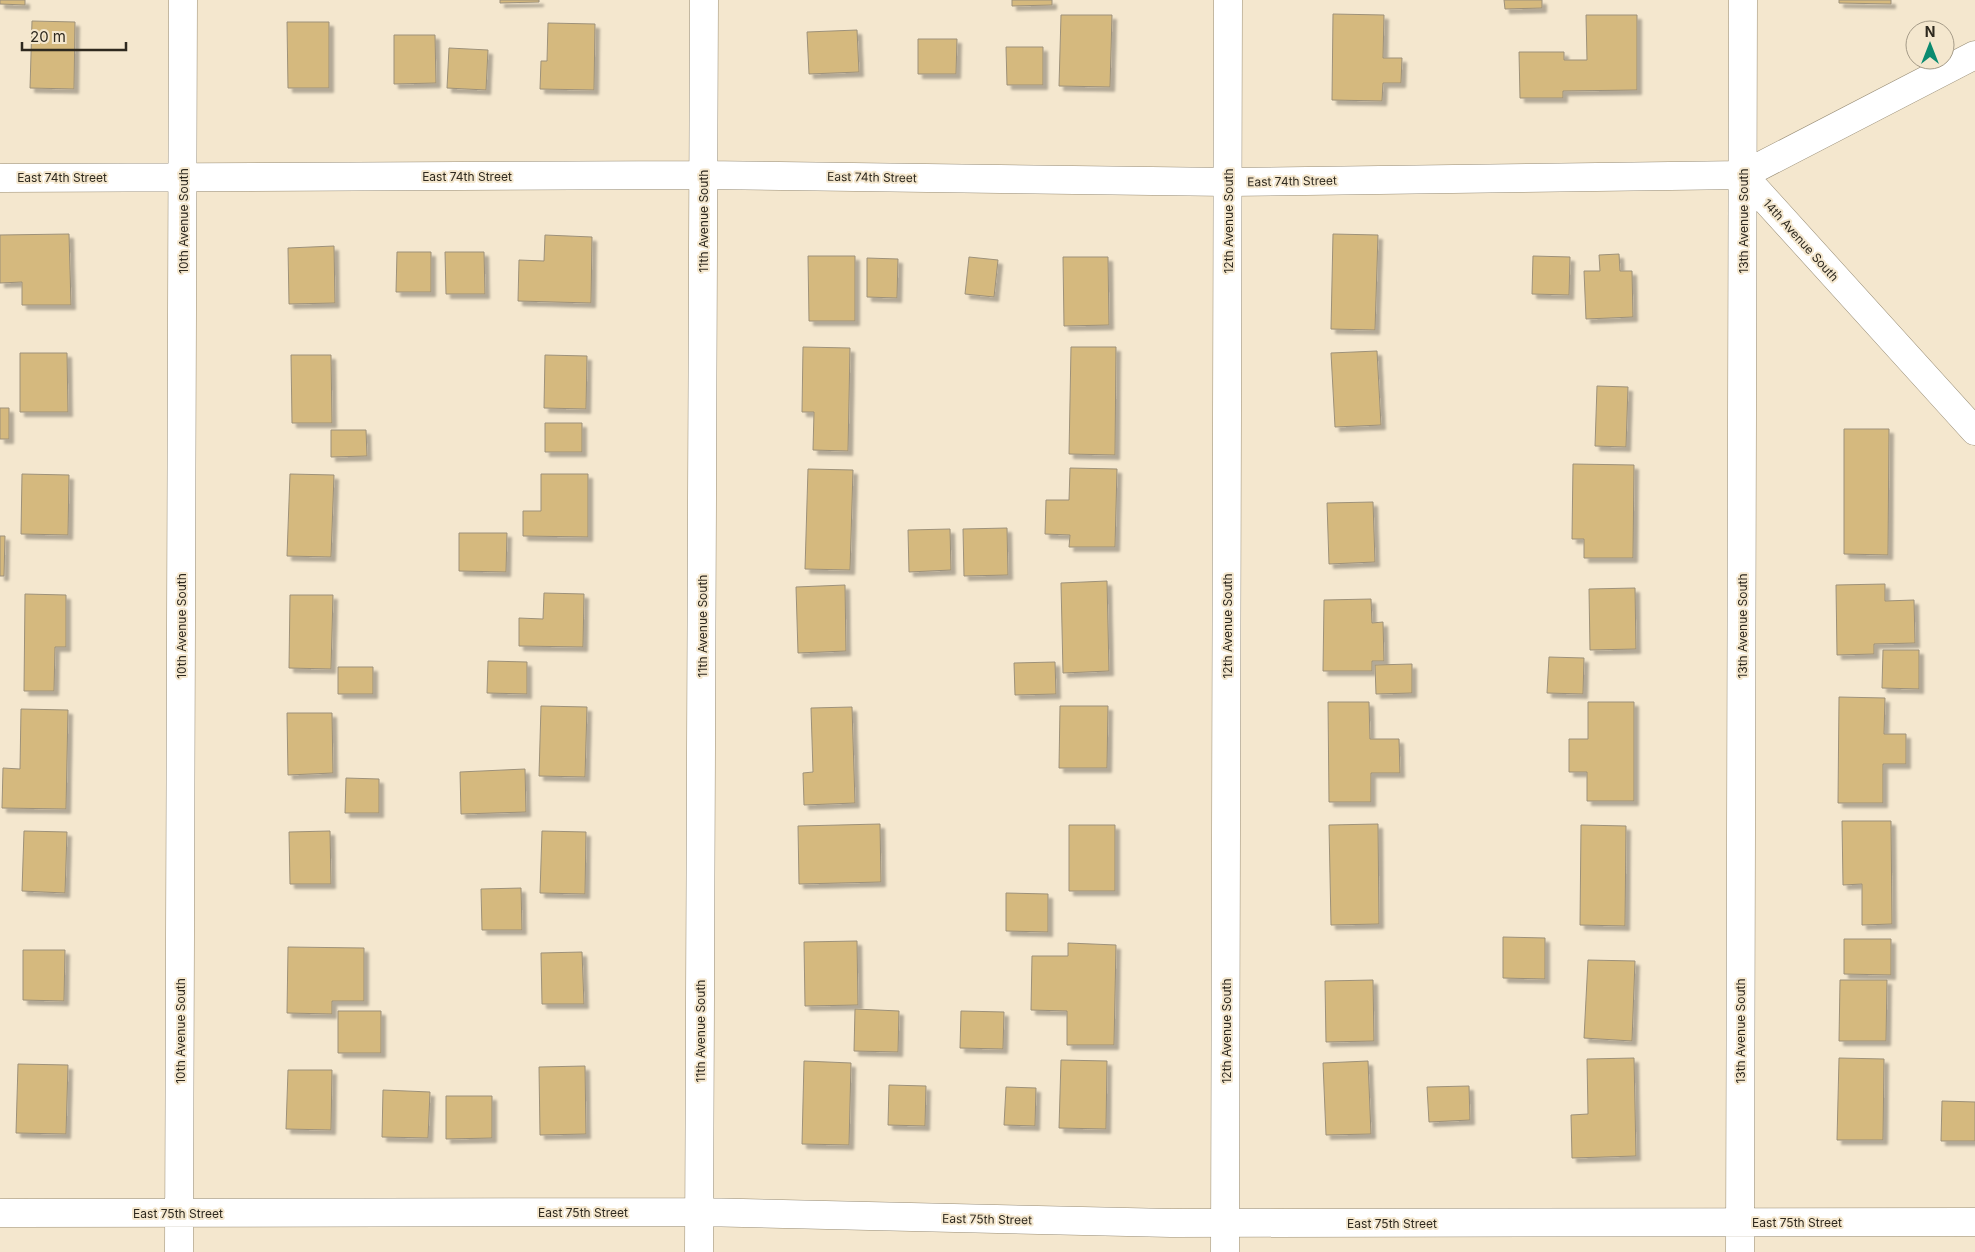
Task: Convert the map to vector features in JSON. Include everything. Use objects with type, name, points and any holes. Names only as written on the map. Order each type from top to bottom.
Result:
[{"type":"street","name":"10th Avenue South","points":[[179,1252],[183,0]]},
{"type":"street","name":"11th Avenue South","points":[[699,1252],[704,0]]},
{"type":"street","name":"12th Avenue South","points":[[1225,1252],[1228,0]]},
{"type":"street","name":"13th Avenue South","points":[[1740,1252],[1744,0]]},
{"type":"street","points":[[1743,175],[1975,55]]},
{"type":"street","name":"East 74th Street","points":[[0,178],[704,175],[1228,182],[1743,175]]},
{"type":"street","name":"14th Avenue South","points":[[1743,175],[1975,431]]},
{"type":"street","name":"East 75th Street","points":[[0,1213],[700,1212],[1225,1223],[1975,1222]]},
{"type":"building","points":[[0,0],[25,0],[25,5],[0,4]]},
{"type":"building","points":[[500,0],[539,0],[539,2],[500,3]]},
{"type":"building","points":[[1012,0],[1052,0],[1052,5],[1012,6]]},
{"type":"building","points":[[1504,0],[1542,0],[1542,8],[1505,9]]},
{"type":"building","points":[[1839,0],[1891,0],[1891,4],[1839,3]]},
{"type":"building","points":[[1333,14],[1384,15],[1383,58],[1402,58],[1401,83],[1383,83],[1382,101],[1332,100]]},
{"type":"building","points":[[1061,15],[1112,15],[1110,87],[1059,86]]},
{"type":"building","points":[[1586,15],[1637,15],[1637,90],[1563,91],[1563,98],[1520,98],[1519,52],[1564,52],[1564,60],[1587,60]]},
{"type":"building","points":[[32,21],[75,22],[74,89],[30,88]]},
{"type":"building","points":[[287,22],[329,22],[329,88],[288,88]]},
{"type":"building","points":[[548,23],[595,24],[594,90],[540,89],[541,61],[547,61]]},
{"type":"building","points":[[857,30],[859,72],[809,74],[807,32]]},
{"type":"building","points":[[394,35],[435,35],[436,83],[394,84]]},
{"type":"building","points":[[918,39],[957,39],[956,74],[918,74]]},
{"type":"building","points":[[1006,47],[1043,47],[1043,85],[1007,85]]},
{"type":"building","points":[[449,48],[488,50],[486,90],[447,88]]},
{"type":"building","points":[[69,234],[71,305],[22,305],[22,282],[0,283],[0,235]]},
{"type":"building","points":[[1333,234],[1378,235],[1375,330],[1331,329]]},
{"type":"building","points":[[545,235],[592,237],[591,303],[518,301],[519,260],[544,261]]},
{"type":"building","points":[[334,246],[335,303],[289,304],[288,248]]},
{"type":"building","points":[[397,252],[431,252],[431,292],[396,292]]},
{"type":"building","points":[[445,252],[484,252],[485,294],[446,294]]},
{"type":"building","points":[[1619,254],[1620,271],[1632,271],[1633,317],[1586,319],[1584,271],[1600,271],[1599,255]]},
{"type":"building","points":[[808,256],[855,256],[855,321],[809,321]]},
{"type":"building","points":[[1533,256],[1570,257],[1569,295],[1532,294]]},
{"type":"building","points":[[969,257],[998,260],[994,297],[965,294]]},
{"type":"building","points":[[1063,257],[1108,257],[1109,325],[1064,326]]},
{"type":"building","points":[[867,258],[898,259],[897,298],[867,297]]},
{"type":"building","points":[[803,347],[850,348],[848,451],[813,450],[814,412],[802,412]]},
{"type":"building","points":[[1071,347],[1116,347],[1115,455],[1069,454]]},
{"type":"building","points":[[1377,351],[1381,425],[1335,427],[1331,353]]},
{"type":"building","points":[[20,353],[67,353],[68,412],[20,412]]},
{"type":"building","points":[[291,355],[331,355],[332,423],[292,423]]},
{"type":"building","points":[[545,355],[587,356],[586,409],[544,408]]},
{"type":"building","points":[[1597,386],[1628,387],[1626,447],[1595,446]]},
{"type":"building","points":[[0,408],[9,408],[9,439],[0,439]]},
{"type":"building","points":[[545,423],[582,423],[582,452],[545,452]]},
{"type":"building","points":[[1844,429],[1889,429],[1888,555],[1844,554]]},
{"type":"building","points":[[331,430],[366,430],[367,456],[331,457]]},
{"type":"building","points":[[1573,464],[1634,465],[1633,558],[1584,558],[1584,539],[1572,539]]},
{"type":"building","points":[[1070,468],[1117,469],[1115,547],[1069,547],[1070,535],[1045,534],[1046,500],[1069,500]]},
{"type":"building","points":[[808,469],[853,470],[850,570],[805,569]]},
{"type":"building","points":[[22,474],[69,475],[68,535],[21,534]]},
{"type":"building","points":[[290,474],[334,475],[331,557],[287,556]]},
{"type":"building","points":[[541,474],[588,474],[588,537],[523,536],[523,511],[541,511]]},
{"type":"building","points":[[1373,502],[1375,562],[1329,564],[1327,503]]},
{"type":"building","points":[[1007,528],[1008,575],[964,576],[963,529]]},
{"type":"building","points":[[950,529],[951,570],[909,572],[908,530]]},
{"type":"building","points":[[459,533],[507,533],[506,572],[459,571]]},
{"type":"building","points":[[0,536],[5,536],[4,576],[0,576]]},
{"type":"building","points":[[1107,581],[1109,671],[1063,673],[1061,583]]},
{"type":"building","points":[[1885,584],[1885,601],[1914,600],[1915,643],[1874,644],[1874,654],[1837,655],[1836,585]]},
{"type":"building","points":[[845,585],[846,651],[798,653],[796,587]]},
{"type":"building","points":[[1635,588],[1636,649],[1590,650],[1589,589]]},
{"type":"building","points":[[544,593],[584,594],[583,647],[519,646],[519,618],[543,619]]},
{"type":"building","points":[[25,594],[66,595],[66,647],[55,647],[54,691],[24,691]]},
{"type":"building","points":[[290,595],[333,595],[331,669],[289,668]]},
{"type":"building","points":[[1371,599],[1372,623],[1383,622],[1384,661],[1372,661],[1372,671],[1323,671],[1324,600]]},
{"type":"building","points":[[1883,650],[1919,650],[1919,689],[1882,688]]},
{"type":"building","points":[[1549,657],[1584,658],[1583,694],[1547,693]]},
{"type":"building","points":[[488,661],[527,662],[527,694],[487,693]]},
{"type":"building","points":[[1055,662],[1056,694],[1015,695],[1014,663]]},
{"type":"building","points":[[1412,664],[1412,693],[1376,694],[1375,665]]},
{"type":"building","points":[[338,667],[373,667],[373,694],[338,694]]},
{"type":"building","points":[[1839,697],[1885,698],[1884,734],[1906,734],[1906,764],[1883,764],[1883,803],[1838,803]]},
{"type":"building","points":[[1328,702],[1369,702],[1370,739],[1399,739],[1400,773],[1371,773],[1371,802],[1329,802]]},
{"type":"building","points":[[1588,702],[1634,702],[1634,801],[1587,801],[1587,772],[1569,772],[1569,739],[1588,739]]},
{"type":"building","points":[[541,706],[587,707],[585,777],[539,776]]},
{"type":"building","points":[[1060,706],[1108,706],[1107,768],[1059,768]]},
{"type":"building","points":[[852,707],[855,803],[804,805],[803,773],[813,772],[811,708]]},
{"type":"building","points":[[21,709],[68,710],[66,809],[2,808],[3,768],[20,769]]},
{"type":"building","points":[[287,713],[332,713],[333,773],[288,775]]},
{"type":"building","points":[[525,769],[526,812],[461,814],[460,772]]},
{"type":"building","points":[[346,778],[379,779],[379,813],[345,813]]},
{"type":"building","points":[[1842,821],[1891,821],[1892,924],[1862,925],[1862,884],[1843,885]]},
{"type":"building","points":[[880,824],[881,882],[799,884],[798,826]]},
{"type":"building","points":[[1378,824],[1379,924],[1331,925],[1329,825]]},
{"type":"building","points":[[1069,825],[1115,825],[1115,891],[1069,891]]},
{"type":"building","points":[[1581,825],[1626,826],[1625,926],[1580,925]]},
{"type":"building","points":[[24,831],[67,832],[65,893],[22,891]]},
{"type":"building","points":[[330,831],[331,884],[290,884],[289,832]]},
{"type":"building","points":[[542,831],[586,832],[585,894],[540,893]]},
{"type":"building","points":[[521,888],[522,930],[482,930],[481,889]]},
{"type":"building","points":[[1006,893],[1048,894],[1048,932],[1006,931]]},
{"type":"building","points":[[1503,937],[1545,938],[1545,979],[1503,978]]},
{"type":"building","points":[[1844,939],[1891,939],[1891,975],[1844,974]]},
{"type":"building","points":[[857,941],[858,1005],[805,1006],[804,942]]},
{"type":"building","points":[[1068,943],[1116,945],[1114,1045],[1067,1045],[1067,1011],[1031,1010],[1032,956],[1068,956]]},
{"type":"building","points":[[288,947],[364,948],[364,1001],[332,1001],[332,1014],[287,1013]]},
{"type":"building","points":[[23,950],[65,950],[64,1001],[23,1000]]},
{"type":"building","points":[[582,952],[584,1004],[542,1004],[541,953]]},
{"type":"building","points":[[1588,960],[1635,961],[1632,1041],[1584,1038]]},
{"type":"building","points":[[1373,980],[1374,1041],[1326,1042],[1325,981]]},
{"type":"building","points":[[1840,980],[1887,980],[1886,1041],[1839,1041]]},
{"type":"building","points":[[855,1009],[899,1011],[898,1052],[854,1051]]},
{"type":"building","points":[[338,1011],[381,1011],[381,1053],[338,1053]]},
{"type":"building","points":[[961,1011],[1004,1012],[1003,1049],[960,1048]]},
{"type":"building","points":[[1634,1058],[1636,1156],[1572,1158],[1571,1115],[1588,1114],[1587,1059]]},
{"type":"building","points":[[1839,1058],[1884,1059],[1883,1140],[1837,1140]]},
{"type":"building","points":[[1061,1060],[1107,1061],[1106,1129],[1059,1128]]},
{"type":"building","points":[[804,1061],[851,1063],[849,1145],[802,1144]]},
{"type":"building","points":[[1368,1061],[1371,1134],[1326,1135],[1323,1063]]},
{"type":"building","points":[[18,1064],[68,1065],[66,1134],[16,1133]]},
{"type":"building","points":[[585,1066],[586,1134],[540,1135],[539,1067]]},
{"type":"building","points":[[288,1070],[332,1070],[331,1130],[286,1129]]},
{"type":"building","points":[[889,1085],[926,1086],[925,1126],[888,1125]]},
{"type":"building","points":[[1469,1086],[1470,1120],[1429,1122],[1427,1087]]},
{"type":"building","points":[[1006,1087],[1036,1088],[1035,1126],[1004,1125]]},
{"type":"building","points":[[383,1090],[430,1092],[428,1138],[382,1137]]},
{"type":"building","points":[[446,1096],[492,1096],[492,1138],[446,1139]]},
{"type":"building","points":[[1942,1101],[1975,1102],[1975,1141],[1941,1141]]}]
